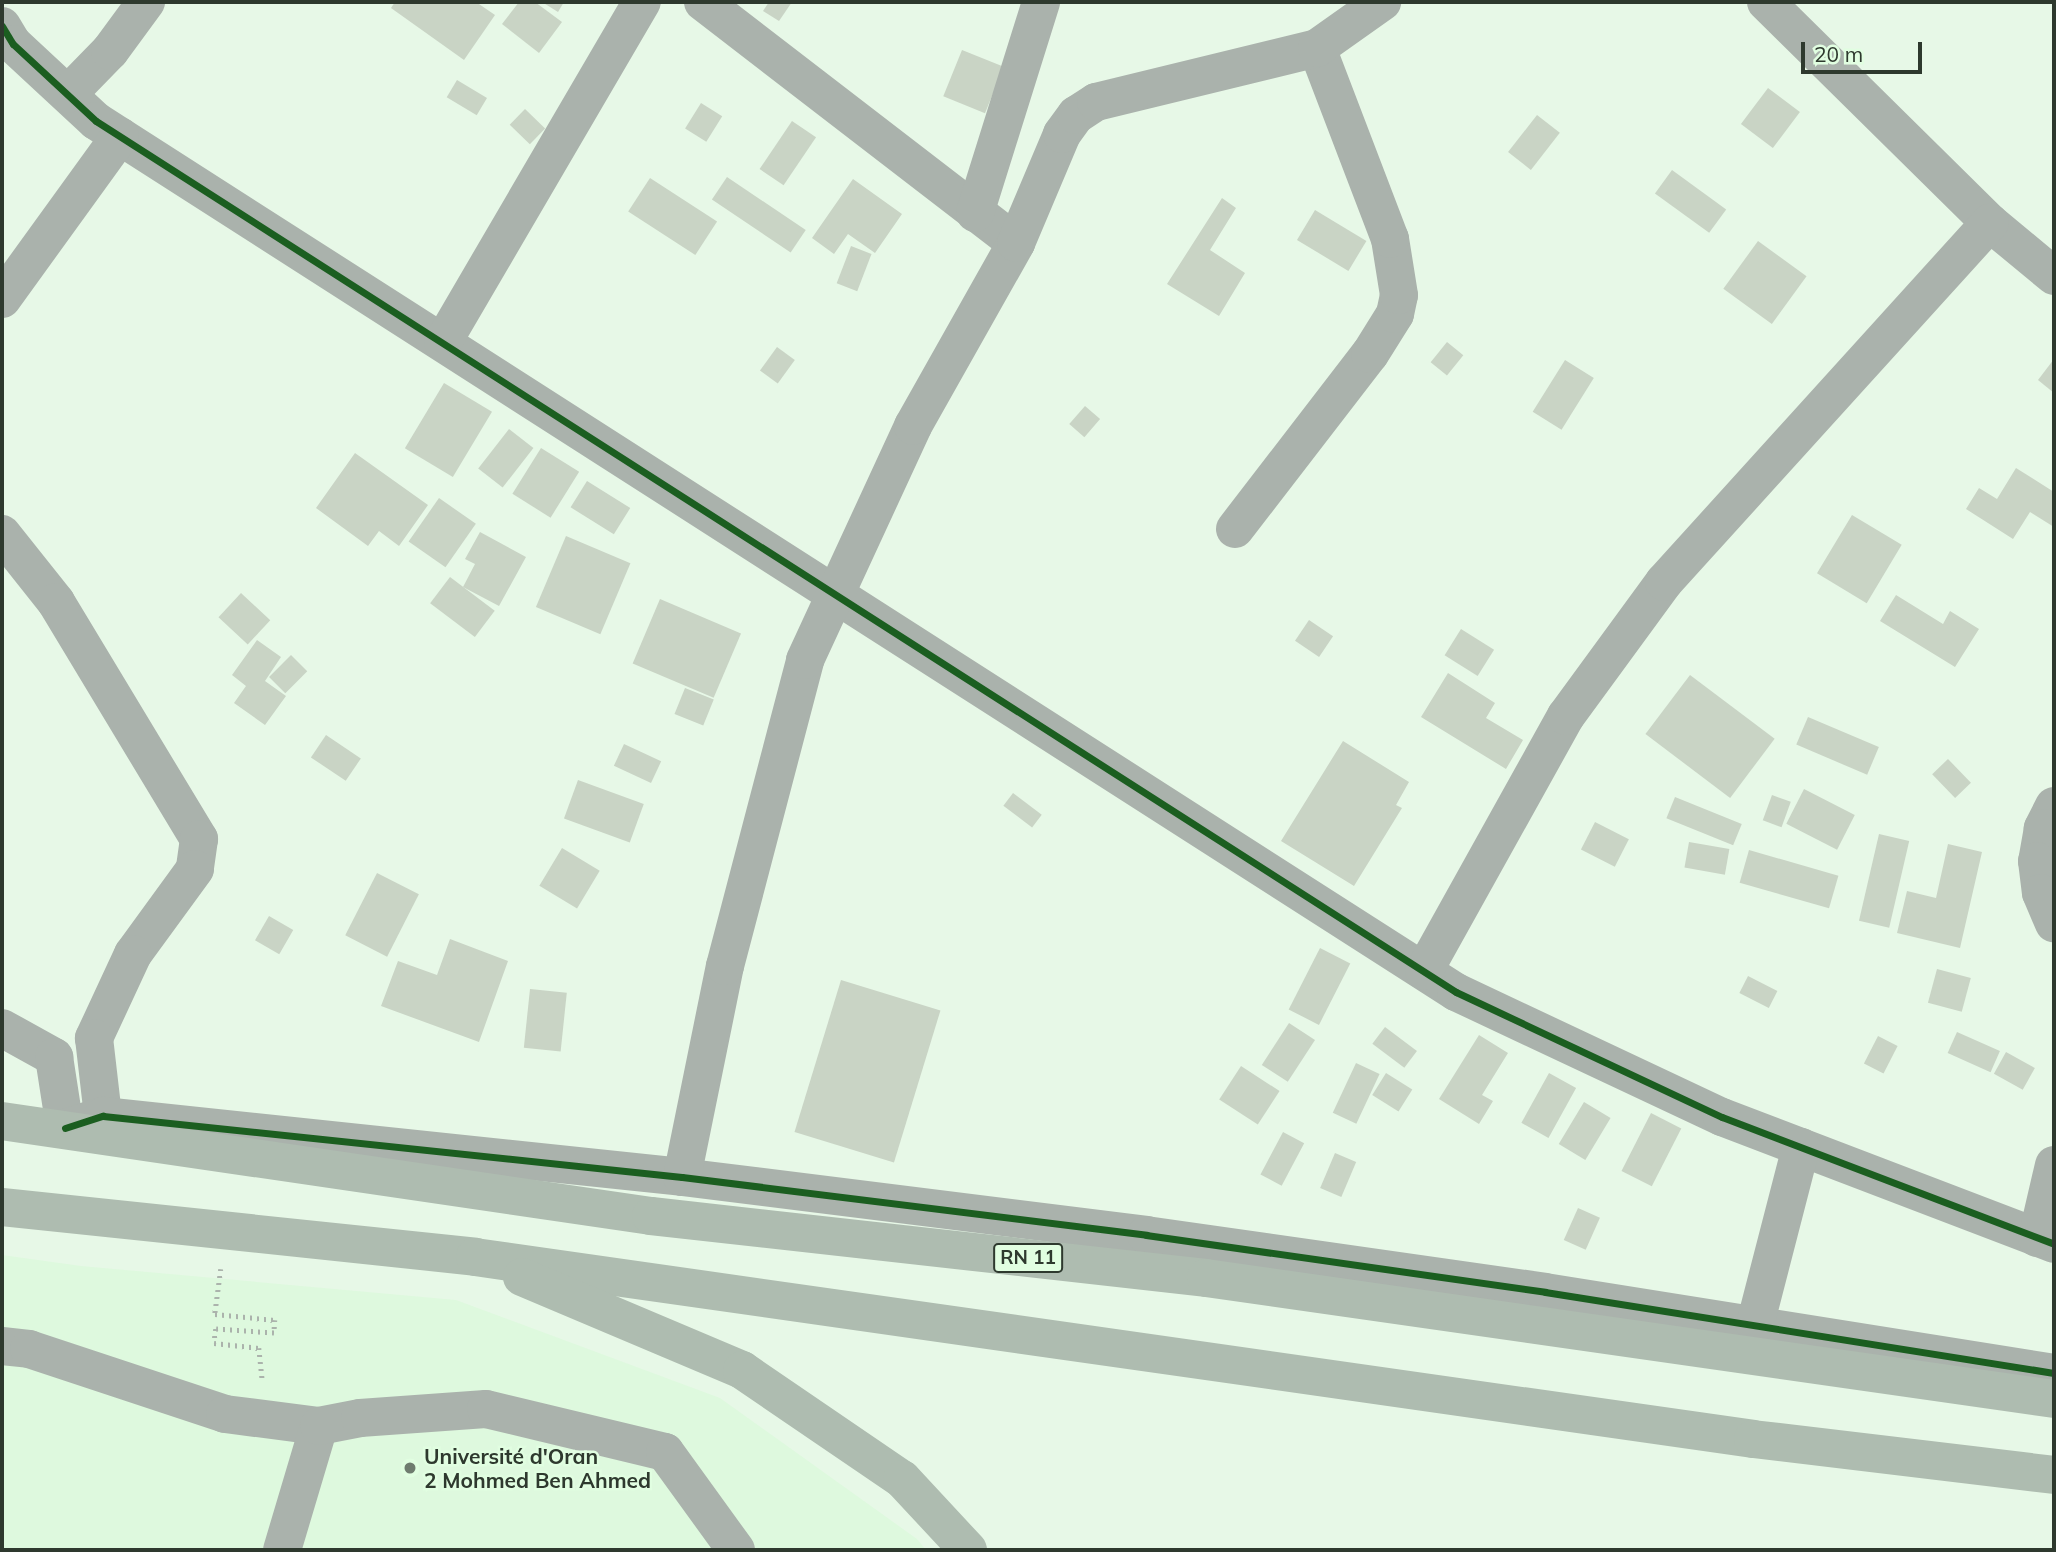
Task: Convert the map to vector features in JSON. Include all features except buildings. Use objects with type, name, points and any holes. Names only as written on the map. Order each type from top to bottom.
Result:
[{"type":"highway","name":"RN 11","points":[[2,1121],[65,1128],[651,1216],[1206,1278],[2054,1399]]},
{"type":"highway","points":[[2,1207],[475,1257],[1753,1439],[2054,1475]]},
{"type":"highway","points":[[475,1257],[742,1370],[902,1479],[968,1550]]},
{"type":"street","points":[[68,94],[110,51],[146,2]]},
{"type":"street","points":[[443,342],[642,2]]},
{"type":"street","points":[[703,2],[1016,243]]},
{"type":"street","points":[[975,213],[1041,2]]},
{"type":"street","points":[[682,1177],[726,966],[805,660],[912,426],[1016,243],[1062,134],[1076,115],[1096,102],[1317,48],[1382,2]]},
{"type":"street","points":[[1766,2],[1990,223],[2054,276]]},
{"type":"street","points":[[2,26],[13,44],[120,136],[1456,992],[1722,1117],[2046,1241],[2054,1165]]},
{"type":"street","points":[[1236,529],[1370,354],[1395,314],[1399,295],[1390,239],[1317,48]]},
{"type":"street","points":[[2,299],[120,136]]},
{"type":"street","points":[[1424,971],[1566,716],[1664,582],[1990,223]]},
{"type":"street","points":[[2,534],[55,602],[199,839],[195,869],[133,954],[94,1038],[103,1116]]},
{"type":"street","points":[[2054,806],[2043,828],[2037,861],[2041,893],[2054,923]]},
{"type":"street","points":[[2,1028],[54,1057],[65,1128],[103,1116],[682,1177],[1146,1235],[1755,1325],[2054,1373]]},
{"type":"street","points":[[1755,1325],[1801,1147]]},
{"type":"street","points":[[2,1346],[29,1349],[225,1414],[319,1426],[360,1418],[486,1409],[665,1452],[736,1550]]},
{"type":"street","points":[[282,1550],[319,1426]]},
{"type":"path","points":[[215,1314],[275,1321],[274,1333],[216,1329],[214,1343],[259,1348],[265,1419]]},
{"type":"shaded area","name":"Université d'Oran 2 Mohmed Ben Ahmed","points":[[2,1255],[81,1266],[456,1300],[720,1398],[917,1539],[926,1550],[2,1550]]},
{"type":"cycle path","points":[[2,26],[13,44],[96,121],[1456,992],[1722,1117],[2054,1244]]},
{"type":"cycle path","points":[[65,1128],[103,1116],[682,1177],[1146,1235],[1545,1292],[2054,1373]]},
{"type":"place","name":"Université d'Oran 2 Mohmed Ben Ahmed","points":[[410,1468]]}]
